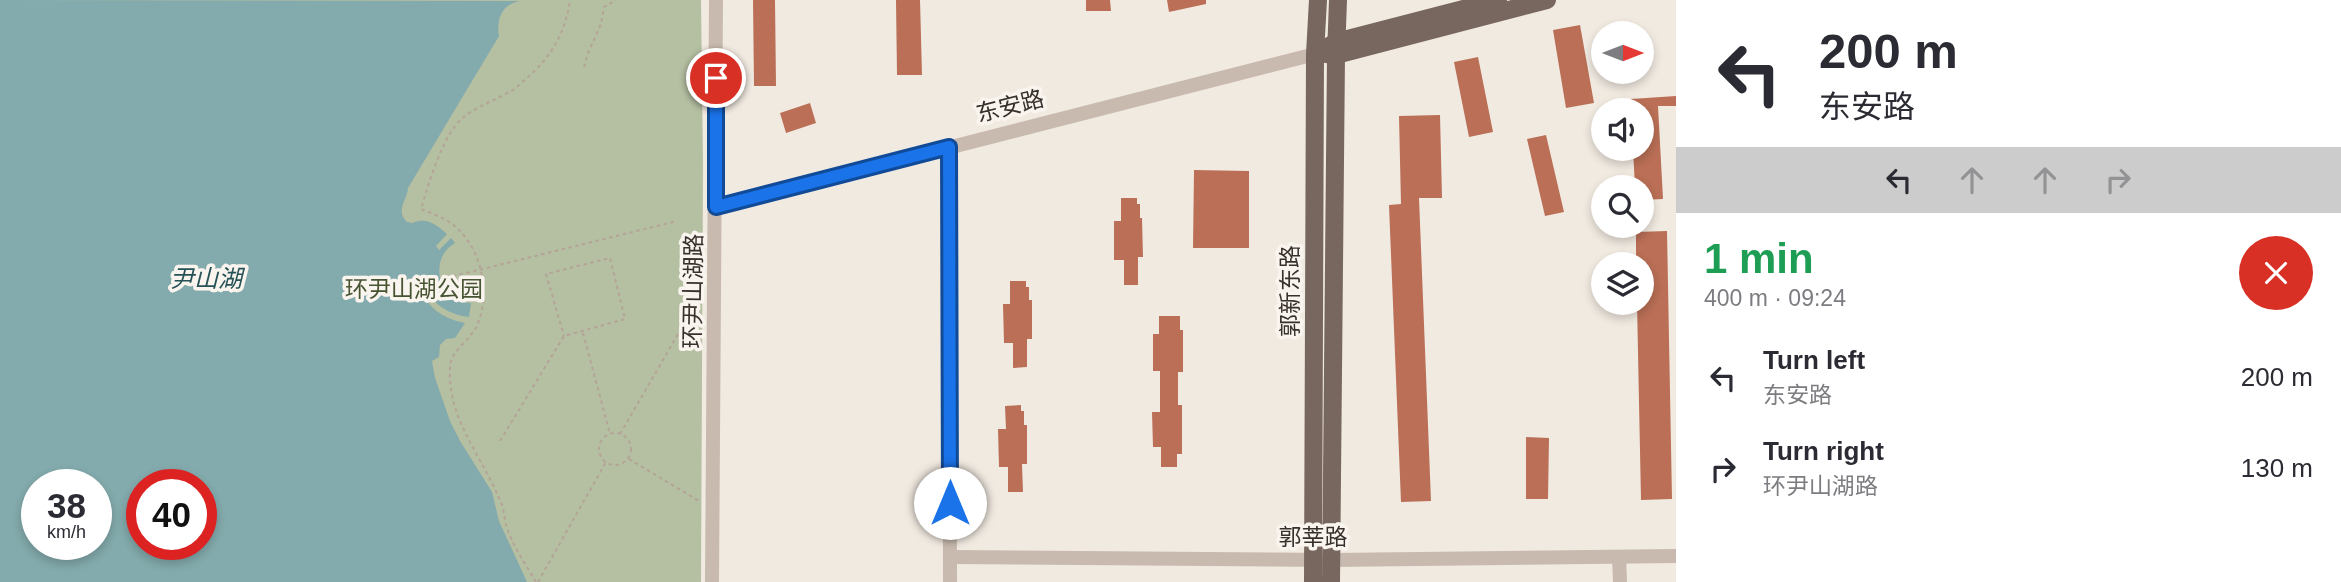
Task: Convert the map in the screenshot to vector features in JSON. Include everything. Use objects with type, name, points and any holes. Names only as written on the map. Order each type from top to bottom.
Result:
[{"type":"main road","name":"郭新东路","points":[[1318,0],[1315,54],[1322,560],[1331,582]]},
{"type":"main road","name":"郭新东路","points":[[1313,582],[1322,560],[1338,0]]},
{"type":"main road","name":"东安路","points":[[1315,54],[1498,0]]},
{"type":"main road","name":"东安路","points":[[1336,48],[1548,0]]},
{"type":"street","name":"环尹山湖路","points":[[712,582],[716,0]]},
{"type":"street","name":"东安路","points":[[716,207],[1315,54]]},
{"type":"street","points":[[949,147],[950,582]]},
{"type":"street","name":"郭莘路","points":[[950,557],[1322,560],[1676,556]]},
{"type":"street","points":[[1619,557],[1620,582]]},
{"type":"path","points":[[537,582],[507,527],[502,503],[469,444],[454,403],[451,358],[465,344],[476,327],[482,307],[481,270],[470,242],[457,227],[438,215],[421,209],[427,188],[453,128],[471,111],[512,91],[540,67],[555,48],[567,21],[570,0]]},
{"type":"path","points":[[584,67],[601,24],[604,7],[616,0]]},
{"type":"path","points":[[446,278],[677,221]]},
{"type":"path","points":[[500,441],[564,336],[625,319],[610,258],[546,274],[564,336]]},
{"type":"path","points":[[620,434],[699,298]]},
{"type":"path","points":[[582,332],[610,434]]},
{"type":"path","points":[[610,434],[620,434],[631,446],[628,459],[616,466],[606,462],[598,449],[600,442],[610,434]]},
{"type":"path","points":[[628,459],[699,501]]},
{"type":"path","points":[[537,582],[606,462]]},
{"type":"green space","name":"尹山湖","points":[[0,0],[701,0],[701,582],[0,582]]},
{"type":"water","name":"尹山湖","points":[[0,0],[520,1],[509,5],[502,13],[498,24],[499,36],[408,188],[402,213],[407,222],[427,221],[447,234],[436,246],[439,250],[451,238],[455,243],[446,250],[441,259],[440,279],[451,296],[471,303],[469,317],[452,313],[439,305],[429,293],[424,277],[419,277],[424,295],[433,308],[448,318],[465,323],[455,338],[446,339],[440,345],[439,357],[432,361],[435,378],[460,441],[492,492],[499,521],[527,582],[0,582]]},
{"type":"building","points":[[753,0],[775,0],[776,86],[754,86]]},
{"type":"building","points":[[896,0],[920,0],[922,75],[897,75]]},
{"type":"building","points":[[1086,0],[1110,0],[1111,11],[1086,11]]},
{"type":"building","points":[[1167,0],[1206,0],[1206,4],[1169,12]]},
{"type":"building","points":[[1580,25],[1593,98],[1591,104],[1566,108],[1553,30]]},
{"type":"building","points":[[1478,57],[1493,132],[1469,137],[1454,62]]},
{"type":"building","points":[[1676,96],[1676,106],[1658,106],[1663,199],[1654,199],[1654,175],[1634,175],[1634,161],[1654,161],[1654,98],[1646,98]]},
{"type":"building","points":[[810,103],[816,123],[786,133],[780,113]]},
{"type":"building","points":[[1440,115],[1442,198],[1419,198],[1431,501],[1401,502],[1389,205],[1401,204],[1399,116]]},
{"type":"building","points":[[1546,135],[1564,212],[1545,216],[1527,139]]},
{"type":"building","points":[[1194,170],[1249,171],[1249,248],[1193,248]]},
{"type":"building","points":[[1121,198],[1137,198],[1137,204],[1140,204],[1143,257],[1138,257],[1138,285],[1124,285],[1124,260],[1114,260],[1114,221],[1121,221]]},
{"type":"building","points":[[1654,231],[1667,231],[1672,499],[1641,500],[1637,315],[1654,315],[1654,252],[1636,252],[1636,238],[1654,238]]},
{"type":"building","points":[[1010,281],[1026,281],[1029,300],[1032,300],[1032,339],[1027,339],[1027,367],[1013,368],[1013,343],[1004,343],[1003,304],[1010,304]]},
{"type":"building","points":[[1159,316],[1180,316],[1180,330],[1183,330],[1183,372],[1178,372],[1178,405],[1182,405],[1182,454],[1177,454],[1177,467],[1161,467],[1161,447],[1153,447],[1152,412],[1160,412],[1160,371],[1153,371],[1153,334],[1159,334]]},
{"type":"building","points":[[1021,405],[1024,425],[1027,425],[1027,464],[1022,464],[1023,492],[1008,492],[1008,467],[999,467],[998,429],[1006,429],[1005,406]]},
{"type":"building","points":[[1526,437],[1549,438],[1548,499],[1526,499]]},
{"type":"route","points":[[716,78],[716,207],[949,147],[950,503]]},
{"type":"park label","name":"环尹山湖公园","points":[[414,289]]}]
